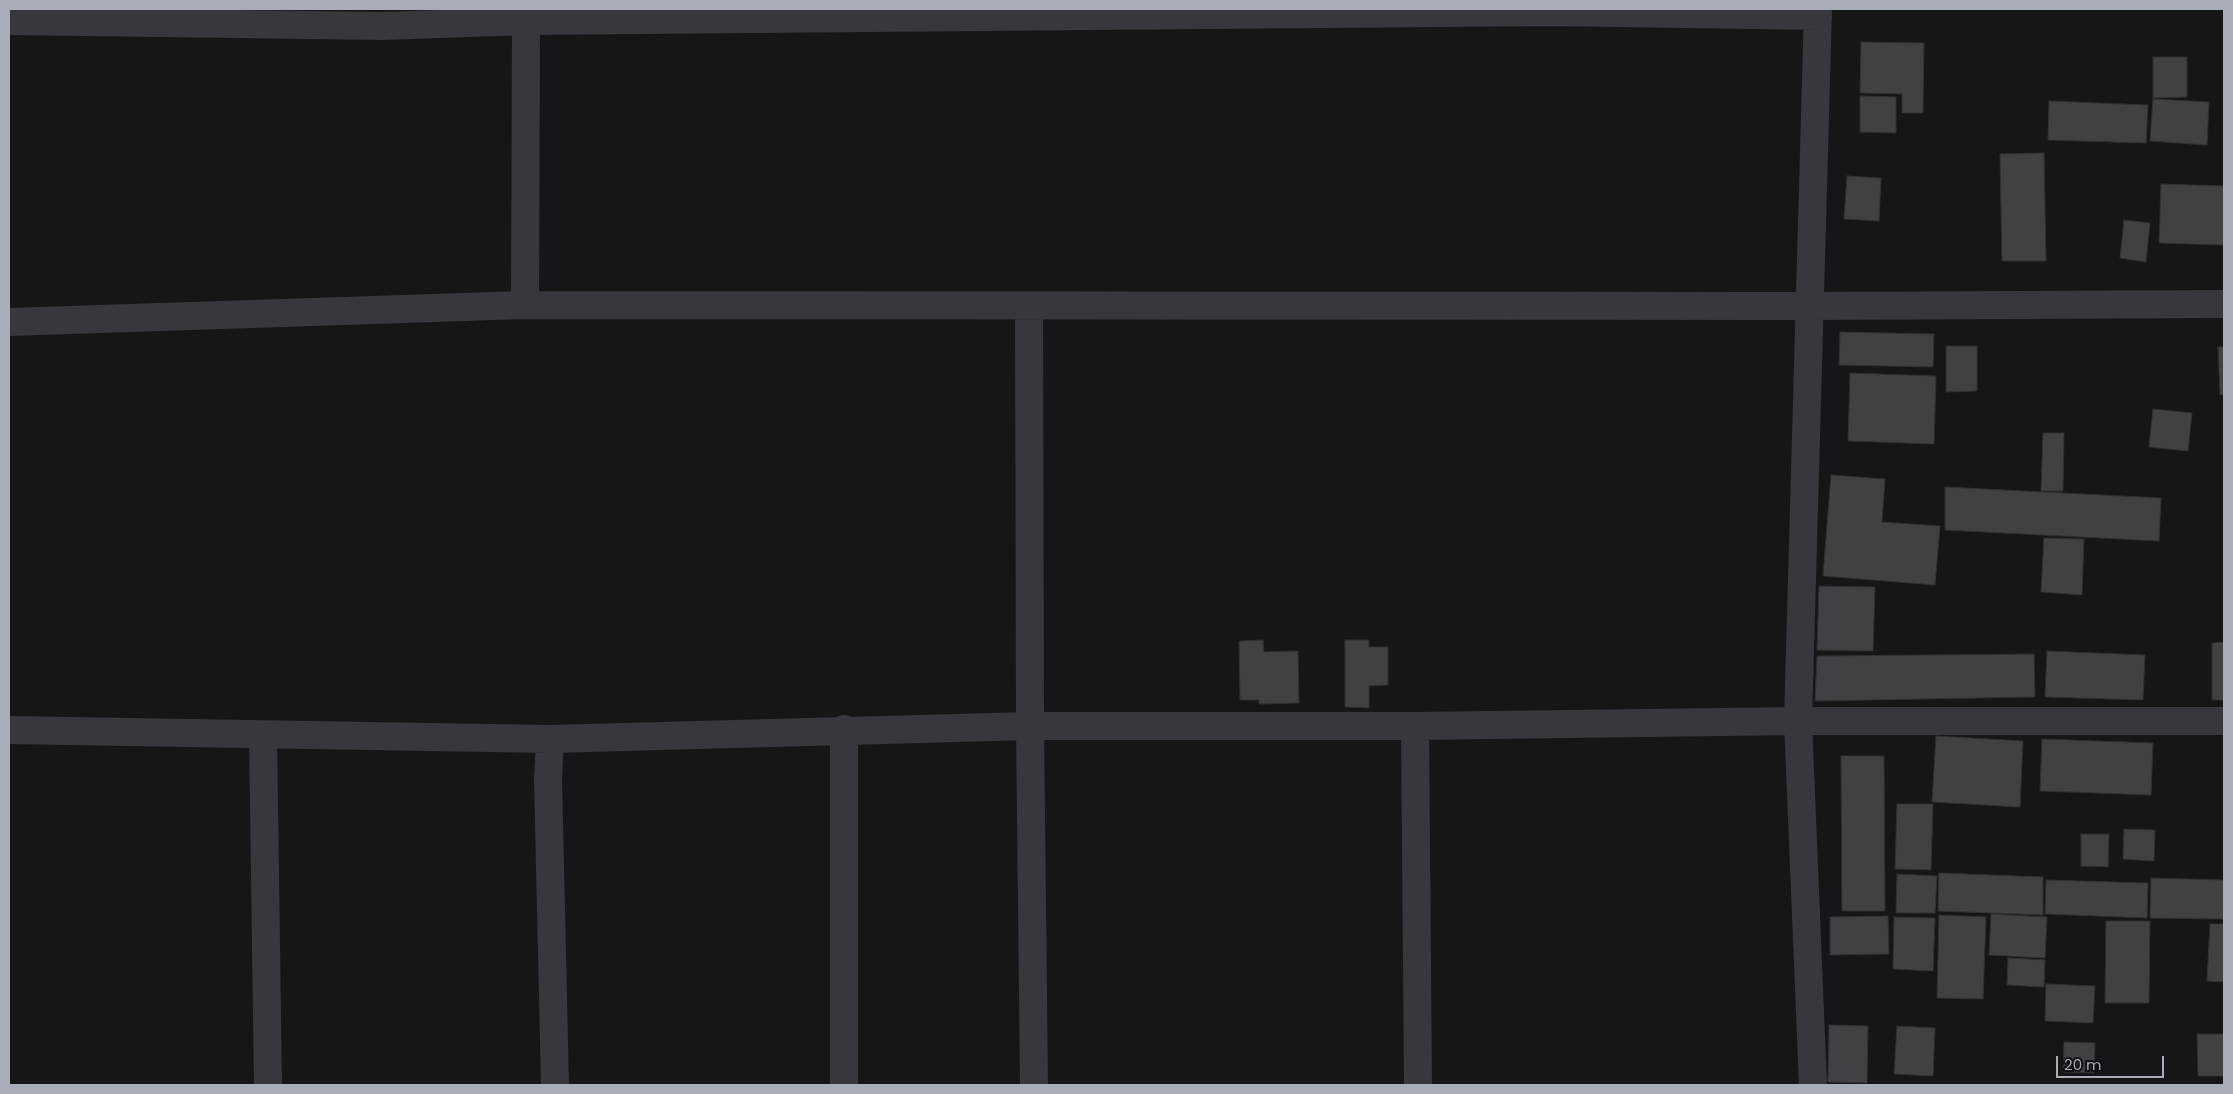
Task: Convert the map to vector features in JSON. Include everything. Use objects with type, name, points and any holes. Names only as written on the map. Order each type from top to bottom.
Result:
[{"type":"street","points":[[9,21],[382,17],[526,21],[725,14],[1552,10],[1818,12],[1798,721],[1813,1085]]},
{"type":"street","points":[[525,306],[526,21]]},
{"type":"street","points":[[9,322],[525,306],[1809,306],[2224,304]]},
{"type":"street","points":[[1029,306],[1030,726],[1034,1085]]},
{"type":"street","points":[[9,730],[550,739],[844,729],[1030,726],[1415,726],[1798,721],[2224,721]]},
{"type":"street","points":[[1415,726],[1418,1085]]},
{"type":"street","points":[[844,729],[844,1085]]},
{"type":"street","points":[[263,735],[268,1085]]},
{"type":"street","points":[[550,739],[548,789],[555,1085]]},
{"type":"building","points":[[1861,42],[1924,43],[1923,113],[1902,113],[1902,94],[1860,93]]},
{"type":"building","points":[[2153,57],[2187,57],[2187,97],[2153,98]]},
{"type":"building","points":[[1860,96],[1896,97],[1896,133],[1860,132]]},
{"type":"building","points":[[2153,99],[2209,102],[2207,145],[2150,141]]},
{"type":"building","points":[[2049,101],[2148,105],[2146,143],[2048,140]]},
{"type":"building","points":[[2044,153],[2046,261],[2002,261],[2000,154]]},
{"type":"building","points":[[1847,176],[1881,178],[1879,221],[1844,219]]},
{"type":"building","points":[[2161,184],[2224,186],[2224,245],[2159,243]]},
{"type":"building","points":[[2124,220],[2150,223],[2146,262],[2120,258]]},
{"type":"building","points":[[1840,332],[1934,334],[1933,367],[1839,365]]},
{"type":"building","points":[[1946,346],[1977,346],[1977,391],[1946,392]]},
{"type":"building","points":[[2218,347],[2224,347],[2224,394],[2220,395]]},
{"type":"building","points":[[1850,373],[1936,376],[1934,444],[1848,441]]},
{"type":"building","points":[[2153,409],[2192,413],[2188,451],[2149,447]]},
{"type":"building","points":[[2043,433],[2064,433],[2063,491],[2041,491]]},
{"type":"building","points":[[1831,475],[1885,479],[1882,522],[1940,526],[1935,585],[1823,576]]},
{"type":"building","points":[[1945,487],[2161,498],[2159,541],[1945,530]]},
{"type":"building","points":[[2044,538],[2084,539],[2082,595],[2041,592]]},
{"type":"building","points":[[1819,586],[1875,587],[1873,651],[1817,650]]},
{"type":"building","points":[[1263,640],[1264,652],[1298,651],[1299,703],[1259,704],[1259,700],[1240,700],[1239,641]]},
{"type":"building","points":[[1345,640],[1369,640],[1369,647],[1388,647],[1388,685],[1369,686],[1369,708],[1345,707]]},
{"type":"building","points":[[2224,642],[2224,700],[2212,700],[2212,643]]},
{"type":"building","points":[[2047,651],[2145,655],[2143,700],[2045,697]]},
{"type":"building","points":[[2034,654],[2035,697],[1815,701],[1817,656]]},
{"type":"building","points":[[1936,736],[2023,741],[2020,807],[1932,802]]},
{"type":"building","points":[[2042,739],[2153,743],[2151,795],[2040,791]]},
{"type":"building","points":[[1841,756],[1884,756],[1885,911],[1842,911]]},
{"type":"building","points":[[1897,804],[1933,804],[1931,870],[1895,869]]},
{"type":"building","points":[[2124,829],[2155,830],[2154,861],[2123,859]]},
{"type":"building","points":[[2081,834],[2109,834],[2108,867],[2081,866]]},
{"type":"building","points":[[1939,873],[2043,877],[2043,915],[1938,911]]},
{"type":"building","points":[[1897,874],[1937,876],[1935,913],[1896,913]]},
{"type":"building","points":[[2151,878],[2224,880],[2224,919],[2150,918]]},
{"type":"building","points":[[2046,880],[2148,883],[2147,918],[2045,914]]},
{"type":"building","points":[[1991,914],[2047,917],[2045,958],[1989,955]]},
{"type":"building","points":[[1939,915],[1986,917],[1983,999],[1937,998]]},
{"type":"building","points":[[1888,916],[1889,954],[1830,955],[1830,917]]},
{"type":"building","points":[[1894,917],[1935,918],[1933,971],[1893,969]]},
{"type":"building","points":[[2106,921],[2150,921],[2149,1003],[2105,1003]]},
{"type":"building","points":[[2210,924],[2224,924],[2224,982],[2207,981]]},
{"type":"building","points":[[2008,958],[2045,960],[2044,987],[2007,985]]},
{"type":"building","points":[[2046,984],[2095,986],[2093,1023],[2045,1021]]},
{"type":"building","points":[[1829,1025],[1868,1026],[1867,1083],[1828,1082]]},
{"type":"building","points":[[1897,1026],[1935,1028],[1933,1076],[1894,1074]]},
{"type":"building","points":[[2197,1034],[2224,1034],[2224,1076],[2198,1076]]},
{"type":"building","points":[[2064,1042],[2095,1043],[2094,1073],[2063,1072]]}]
